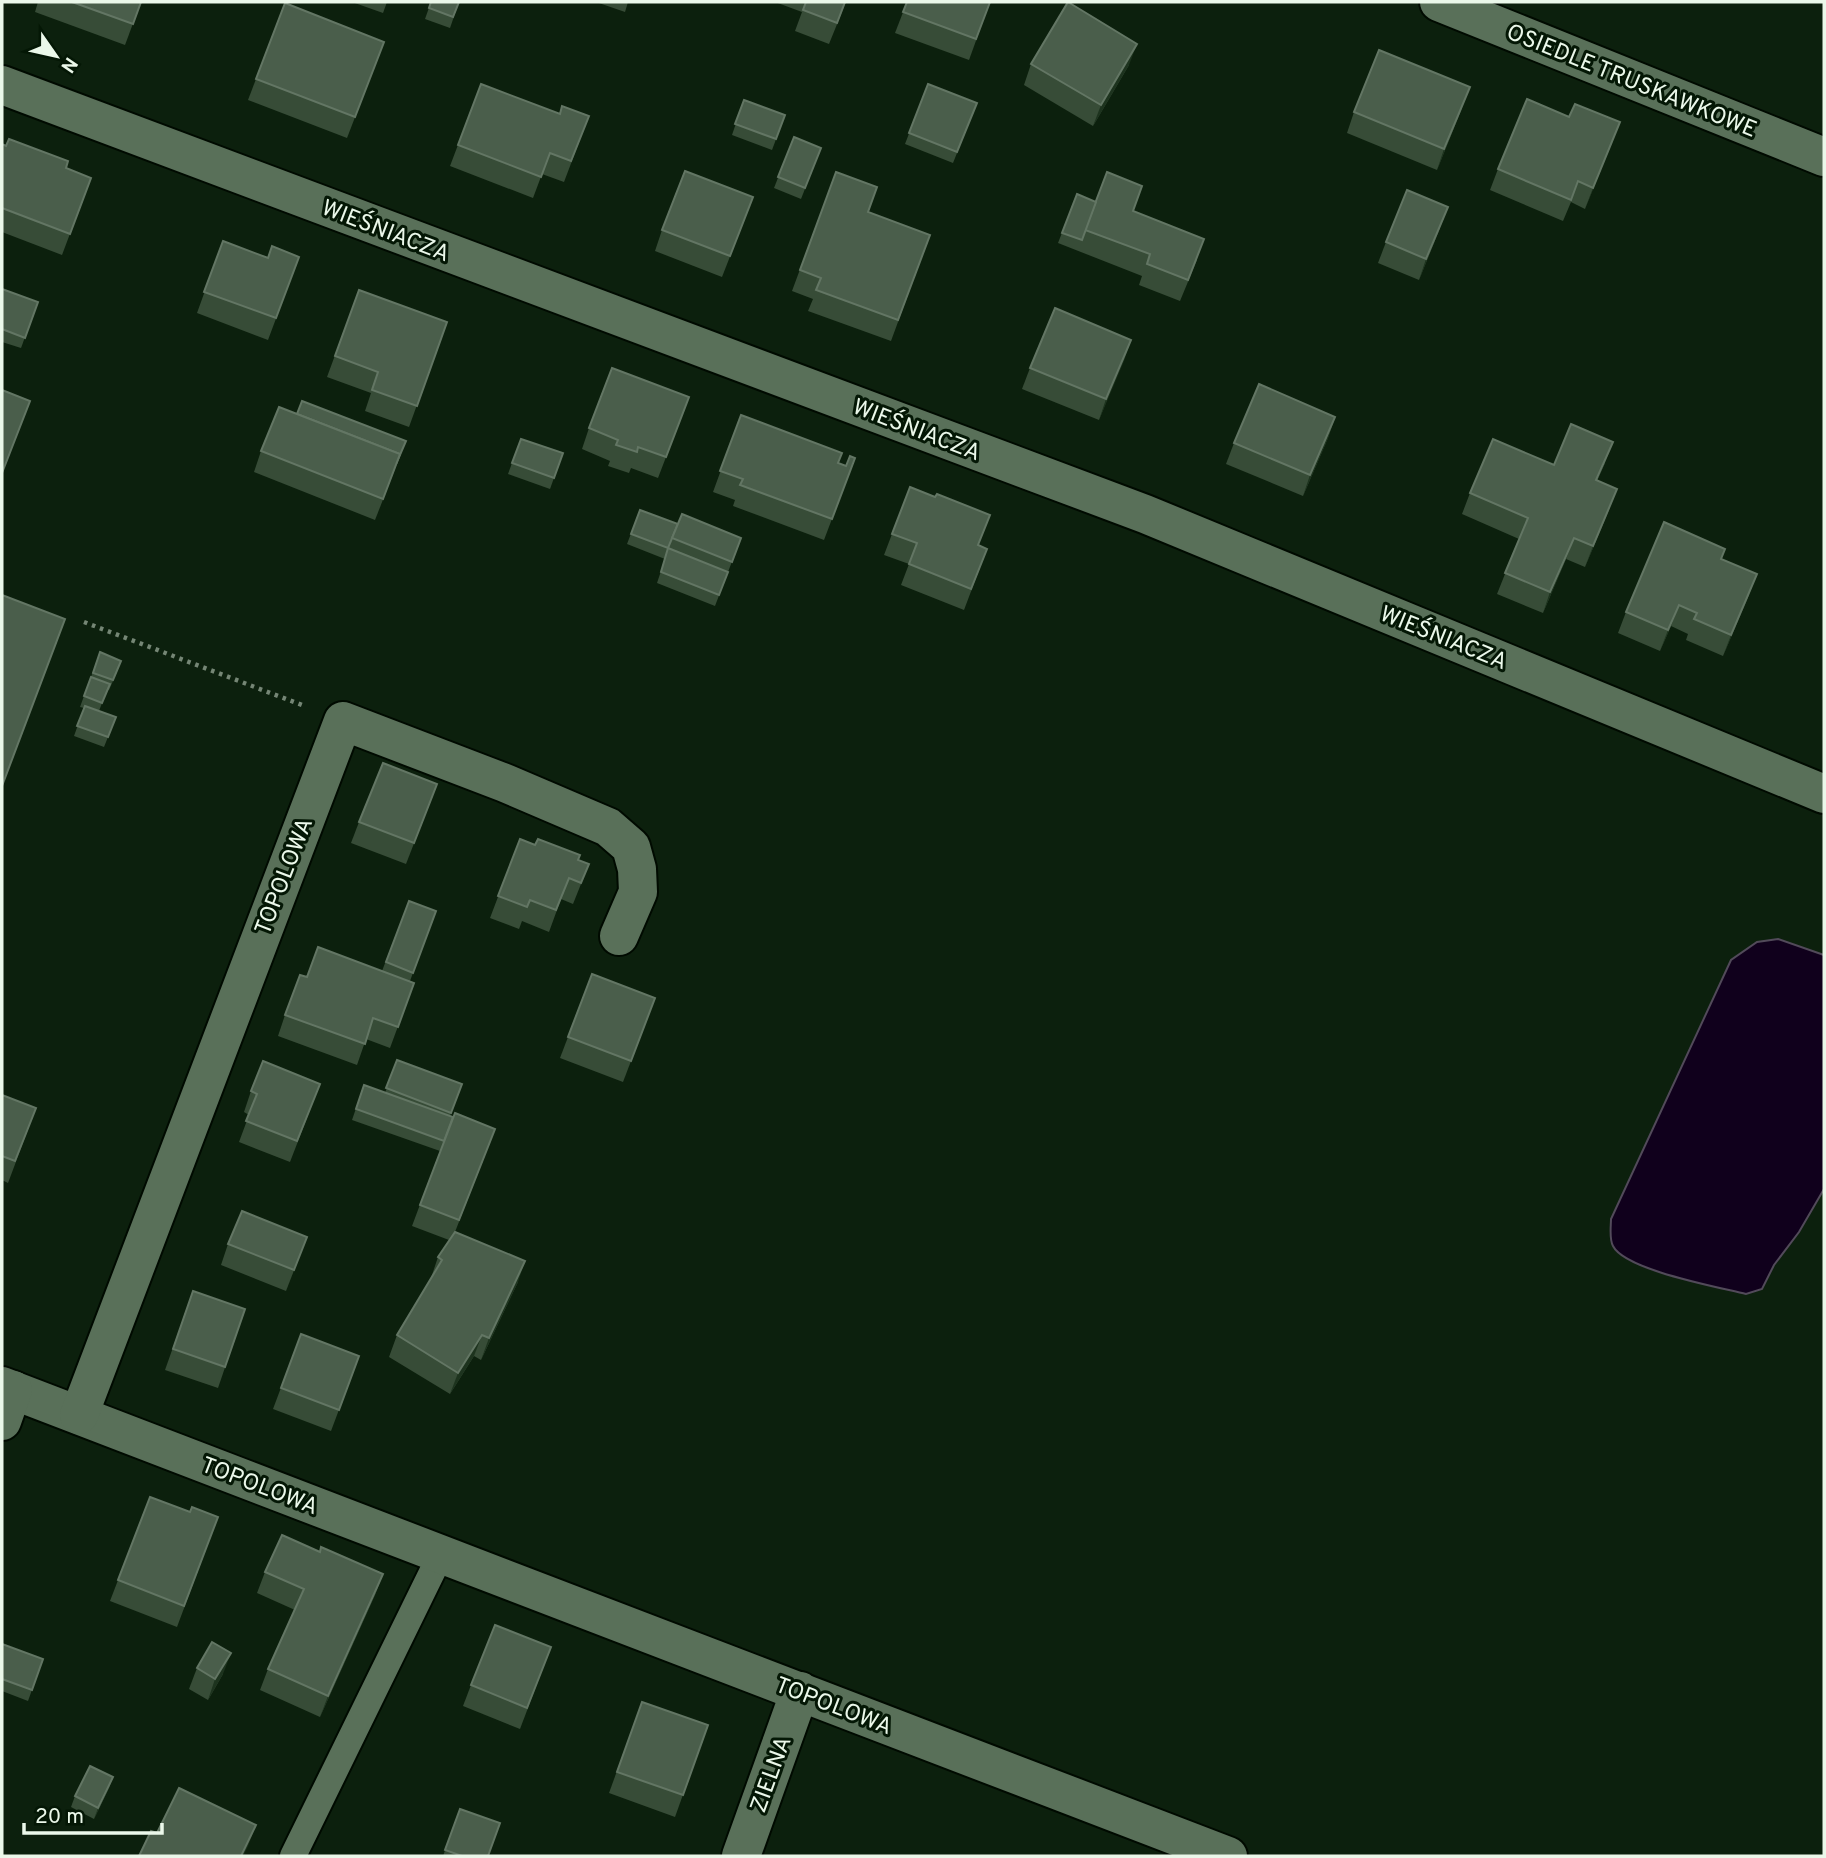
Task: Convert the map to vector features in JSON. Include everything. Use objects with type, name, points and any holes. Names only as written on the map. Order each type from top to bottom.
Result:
[{"type":"street","name":"OSIEDLE TRUSKAWKOWE","points":[[1439,2],[1824,157]]},
{"type":"street","name":"WIEŚNIACZA","points":[[2,85],[1145,514],[1824,794]]},
{"type":"street","points":[[343,721],[505,783],[608,827],[631,847],[637,869],[638,892],[619,936]]},
{"type":"street","name":"TOPOLOWA","points":[[79,1415],[343,721]]},
{"type":"street","name":"TOPOLOWA","points":[[6,1399],[79,1415],[1228,1856]]},
{"type":"street","name":"ZIELNA","points":[[741,1856],[800,1691]]},
{"type":"lane","points":[[293,1856],[441,1554]]},
{"type":"path","points":[[84,622],[343,721]]},
{"type":"shaded area","points":[[1778,939],[1824,955],[1824,1189],[1799,1232],[1774,1265],[1762,1289],[1746,1294],[1635,1263],[1621,1255],[1613,1246],[1611,1219],[1731,960],[1757,942]]},
{"type":"building","points":[[72,2],[141,2],[133,24]]},
{"type":"building","points":[[431,2],[459,2],[453,17],[429,8]]},
{"type":"building","points":[[806,2],[845,2],[837,23],[803,10]]},
{"type":"building","points":[[907,2],[990,2],[976,39],[903,12]]},
{"type":"building","points":[[1068,2],[1137,44],[1101,105],[1031,64]]},
{"type":"building","points":[[285,3],[384,42],[355,117],[256,79]]},
{"type":"building","points":[[1379,50],[1470,87],[1444,149],[1354,112]]},
{"type":"building","points":[[481,84],[560,114],[562,106],[589,116],[571,161],[550,153],[541,177],[458,145]]},
{"type":"building","points":[[928,84],[977,103],[957,152],[909,133]]},
{"type":"building","points":[[1527,99],[1569,117],[1575,104],[1620,122],[1593,188],[1578,181],[1571,200],[1498,169]]},
{"type":"building","points":[[744,100],[785,115],[776,139],[735,124]]},
{"type":"building","points":[[794,137],[821,148],[805,188],[778,177]]},
{"type":"building","points":[[9,139],[68,161],[66,168],[91,178],[70,234],[2,208],[2,144],[6,146]]},
{"type":"building","points":[[685,171],[753,197],[730,256],[662,230]]},
{"type":"building","points":[[836,172],[877,187],[868,212],[930,235],[898,320],[816,290],[821,278],[800,270]]},
{"type":"building","points":[[1107,172],[1142,186],[1133,211],[1204,239],[1188,280],[1147,264],[1150,254],[1085,230]]},
{"type":"building","points":[[1407,190],[1448,207],[1426,259],[1386,242]]},
{"type":"building","points":[[1077,194],[1096,202],[1082,240],[1062,233]]},
{"type":"building","points":[[223,241],[268,258],[272,246],[299,257],[276,318],[204,292]]},
{"type":"building","points":[[2,289],[38,302],[25,338],[2,329]]},
{"type":"building","points":[[359,290],[447,322],[417,406],[372,390],[378,372],[335,356]]},
{"type":"building","points":[[1055,308],[1131,340],[1106,399],[1030,368]]},
{"type":"building","points":[[612,368],[689,397],[666,457],[638,447],[637,452],[616,445],[618,440],[589,428]]},
{"type":"building","points":[[1259,384],[1335,417],[1310,475],[1234,443]]},
{"type":"building","points":[[2,390],[30,401],[2,473]]},
{"type":"building","points":[[302,401],[406,441],[396,464],[400,454],[297,414]]},
{"type":"building","points":[[279,407],[400,454],[383,499],[261,451]]},
{"type":"building","points":[[741,415],[842,453],[838,463],[846,466],[850,456],[855,458],[832,519],[740,485],[743,479],[720,471]]},
{"type":"building","points":[[1571,424],[1613,442],[1596,480],[1617,489],[1593,546],[1574,538],[1550,592],[1505,573],[1528,518],[1470,493],[1493,439],[1554,465]]},
{"type":"building","points":[[521,439],[563,453],[554,478],[512,463]]},
{"type":"building","points":[[910,487],[935,497],[937,494],[990,515],[978,545],[987,549],[971,589],[909,564],[917,543],[892,534]]},
{"type":"building","points":[[640,510],[678,524],[668,548],[631,534]]},
{"type":"building","points":[[682,514],[741,538],[732,562],[672,538]]},
{"type":"building","points":[[1664,522],[1725,549],[1721,559],[1757,574],[1731,635],[1694,619],[1697,613],[1679,605],[1668,630],[1626,612]]},
{"type":"building","points":[[668,548],[728,572],[719,595],[661,572]]},
{"type":"building","points":[[2,595],[65,619],[2,786]]},
{"type":"building","points":[[100,652],[121,661],[113,680],[93,673]]},
{"type":"building","points":[[91,677],[110,684],[102,703],[84,696]]},
{"type":"building","points":[[85,706],[116,717],[108,737],[77,726]]},
{"type":"building","points":[[383,763],[437,784],[414,843],[359,822]]},
{"type":"building","points":[[520,839],[535,845],[538,839],[580,855],[578,860],[589,864],[581,883],[569,878],[556,910],[530,900],[527,907],[498,896]]},
{"type":"building","points":[[409,901],[436,911],[413,973],[386,962]]},
{"type":"building","points":[[318,947],[414,983],[398,1027],[373,1018],[365,1044],[285,1015],[300,975],[307,977]]},
{"type":"building","points":[[592,974],[655,998],[631,1061],[568,1037]]},
{"type":"building","points":[[397,1060],[462,1084],[451,1113],[386,1088]]},
{"type":"building","points":[[263,1061],[320,1084],[297,1141],[246,1121],[257,1094],[251,1091]]},
{"type":"building","points":[[364,1085],[453,1117],[444,1141],[356,1109]]},
{"type":"building","points":[[2,1095],[36,1108],[15,1161],[2,1156]]},
{"type":"building","points":[[455,1113],[495,1129],[459,1220],[420,1205]]},
{"type":"building","points":[[242,1211],[307,1237],[294,1270],[228,1244]]},
{"type":"building","points":[[455,1232],[525,1261],[489,1338],[482,1335],[458,1373],[397,1335],[442,1260],[438,1257]]},
{"type":"building","points":[[193,1291],[245,1309],[225,1367],[173,1349]]},
{"type":"building","points":[[301,1334],[359,1356],[339,1410],[281,1388]]},
{"type":"building","points":[[150,1497],[190,1512],[192,1507],[218,1517],[184,1606],[118,1580]]},
{"type":"building","points":[[282,1535],[320,1552],[321,1547],[383,1574],[328,1696],[268,1669],[304,1589],[265,1572]]},
{"type":"building","points":[[495,1625],[551,1647],[527,1708],[471,1685]]},
{"type":"building","points":[[212,1642],[231,1653],[215,1679],[197,1668]]},
{"type":"building","points":[[2,1644],[43,1659],[32,1690],[2,1679]]},
{"type":"building","points":[[642,1702],[708,1725],[683,1795],[617,1772]]},
{"type":"building","points":[[90,1766],[113,1777],[98,1808],[75,1796]]},
{"type":"building","points":[[179,1788],[256,1825],[241,1856],[139,1856],[151,1831],[157,1833]]},
{"type":"building","points":[[460,1809],[500,1823],[488,1856],[462,1856],[445,1850]]}]
